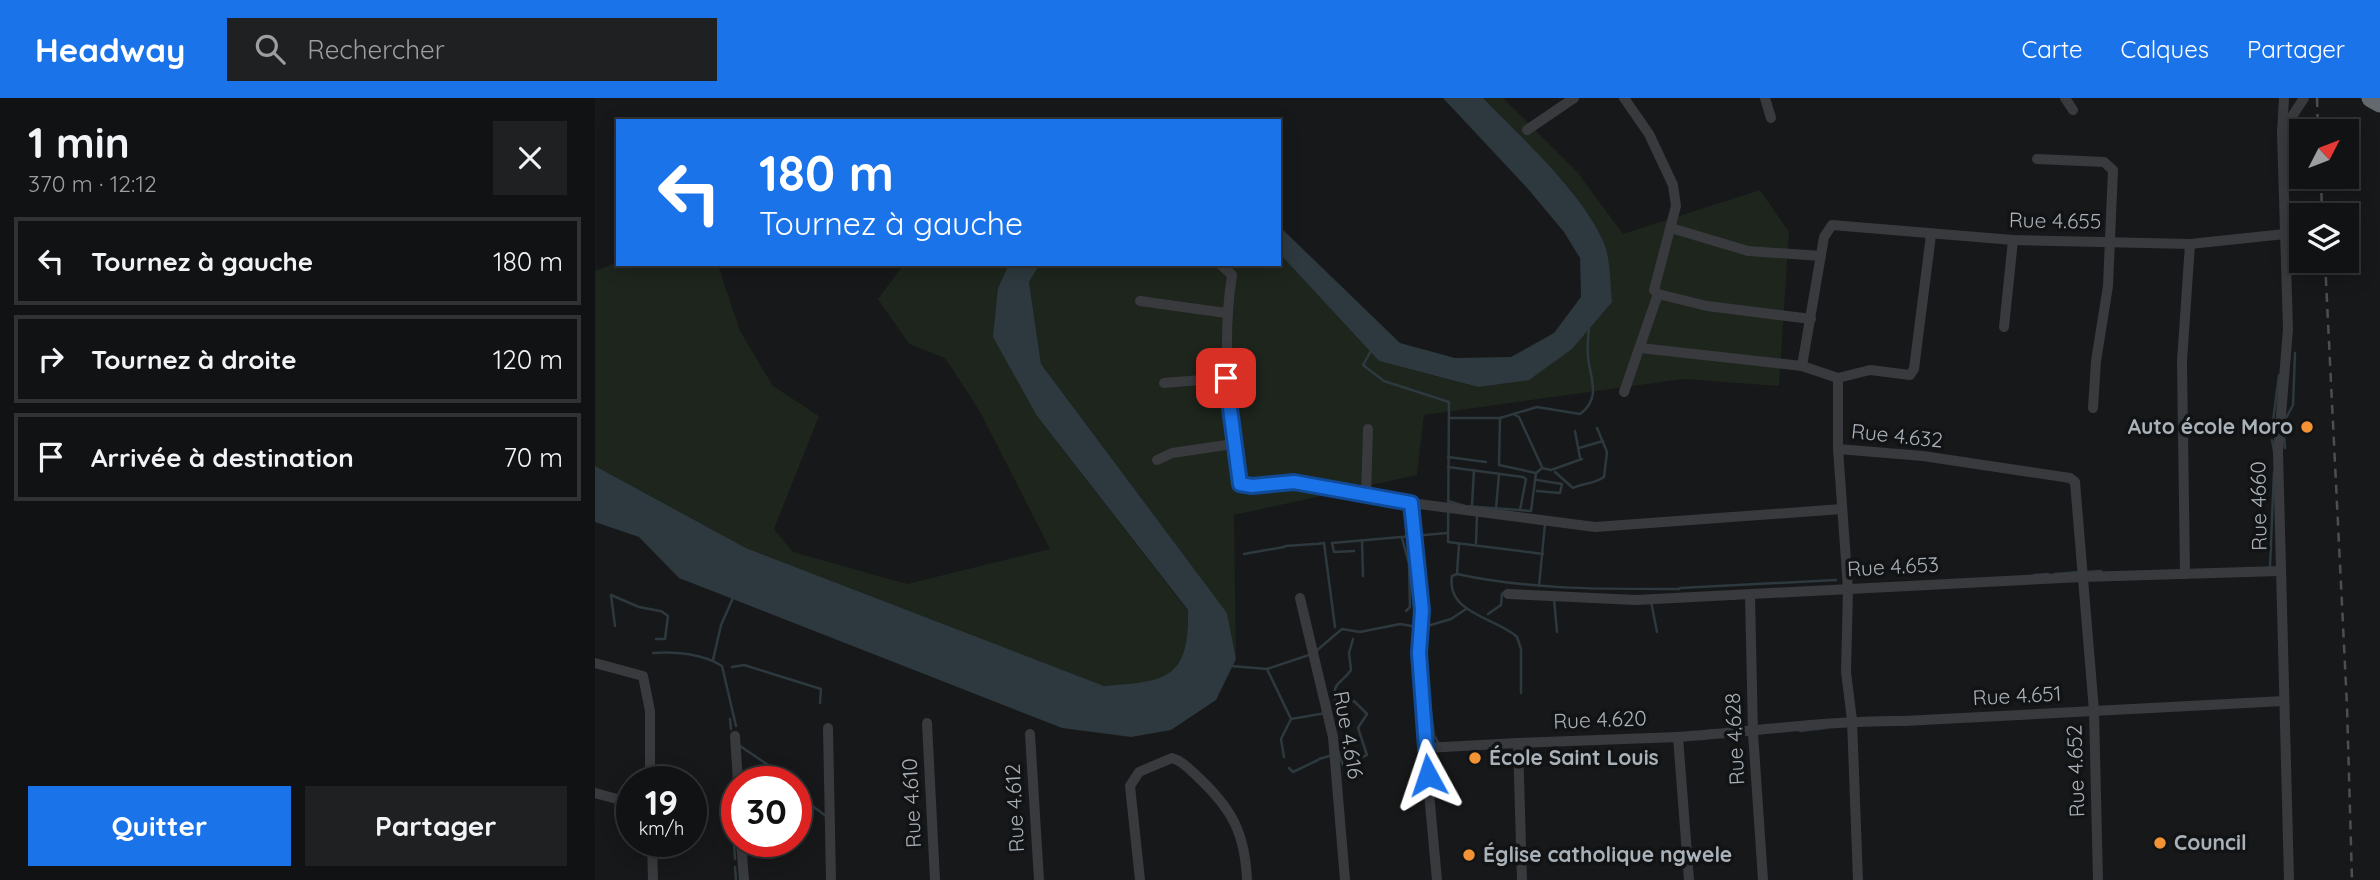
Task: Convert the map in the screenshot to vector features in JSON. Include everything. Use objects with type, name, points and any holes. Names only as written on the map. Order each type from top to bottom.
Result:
[{"type":"highway","points":[[2371,98],[2380,103]]},
{"type":"street","points":[[1527,130],[1574,98]]},
{"type":"street","points":[[1624,98],[1669,173],[1677,206],[1654,290],[1658,294],[1707,306],[1811,319]]},
{"type":"street","points":[[1765,98],[1771,118]]},
{"type":"street","points":[[2065,98],[2073,110]]},
{"type":"street","name":"Rue 4660","points":[[2284,98],[2281,133],[2288,329],[2278,452],[2289,880]]},
{"type":"street","points":[[2281,133],[2304,98]]},
{"type":"street","points":[[2037,159],[2111,164],[2113,170],[2111,241],[2093,408]]},
{"type":"street","name":"Rue 4.655","points":[[1821,256],[1826,230],[1832,225],[2013,240],[2190,244],[2285,234]]},
{"type":"street","points":[[1671,228],[1748,251],[1821,256],[1802,366]]},
{"type":"street","points":[[1640,348],[1802,366],[1838,378],[1870,370],[1910,375],[1931,235]]},
{"type":"street","points":[[2004,327],[2013,240]]},
{"type":"street","points":[[2185,574],[2182,361],[2190,244]]},
{"type":"street","points":[[1222,266],[1232,275],[1226,313],[1226,378],[1238,480],[1244,486],[1294,482],[1411,503],[1595,527],[1842,509]]},
{"type":"street","points":[[1624,392],[1658,294]]},
{"type":"street","points":[[1140,301],[1226,313]]},
{"type":"street","points":[[1164,383],[1226,378]]},
{"type":"street","points":[[1838,378],[1838,449]]},
{"type":"street","points":[[1366,496],[1368,429]]},
{"type":"street","points":[[1157,460],[1172,453],[1233,444]]},
{"type":"street","name":"Rue 4.632","points":[[1858,880],[1852,720],[1846,672],[1848,589],[1838,449],[1923,456],[2070,478],[2078,489],[2082,577]]},
{"type":"street","points":[[1411,503],[1422,610],[1419,653],[1437,880]]},
{"type":"street","name":"Rue 4.653","points":[[1508,594],[1636,600],[2082,577],[2280,571]]},
{"type":"street","name":"Rue 4.652","points":[[2082,577],[2094,711],[2098,880]]},
{"type":"street","name":"Rue 4.628","points":[[1750,595],[1753,733],[1763,880]]},
{"type":"street","name":"Rue 4.616","points":[[1300,598],[1332,737],[1345,880]]},
{"type":"street","points":[[595,663],[643,676],[649,711],[650,766]]},
{"type":"street","name":"Rue 4.651","points":[[1678,737],[1753,733],[1852,720],[1904,721],[2284,701]]},
{"type":"street","name":"Rue 4.610","points":[[927,723],[935,880]]},
{"type":"street","points":[[828,728],[831,880]]},
{"type":"street","name":"Rue 4.612","points":[[1030,734],[1039,880]]},
{"type":"street","points":[[736,736],[737,766]]},
{"type":"street","name":"Rue 4.620","points":[[1425,748],[1678,737],[1689,880]]},
{"type":"street","points":[[1518,743],[1523,880]]},
{"type":"street","points":[[1140,880],[1130,786],[1139,772],[1172,758],[1183,764],[1228,806],[1243,848],[1247,880]]},
{"type":"street","points":[[595,793],[616,799]]},
{"type":"street","points":[[652,857],[653,880]]},
{"type":"street","points":[[742,857],[744,880]]},
{"type":"shaded area","points":[[1443,98],[1483,98],[1567,185],[1604,243],[1612,302],[1572,349],[1529,380],[1478,387],[1379,361],[1281,255],[1281,228],[1400,343],[1455,358],[1511,357],[1554,333],[1581,297],[1580,258],[1564,232]]},
{"type":"shaded area","points":[[1483,98],[1503,98],[1578,173],[1623,234],[1760,190],[1789,232],[1779,386],[1683,379],[1424,415],[1417,475],[1234,515],[1236,659],[1227,613],[1041,364],[1029,282],[1039,266],[1281,266],[1281,255],[1379,361],[1477,387],[1611,302],[1610,272],[1604,243],[1582,205],[1550,166]]},
{"type":"shaded area","points":[[616,263],[616,266],[718,266],[740,331],[773,386],[819,416],[774,529],[793,552],[907,584],[1050,549],[979,410],[945,358],[909,344],[878,299],[903,266],[1008,266],[998,288],[1037,416],[1188,611],[1184,652],[1178,665],[1159,679],[1104,686],[746,548],[595,466],[595,271]]},
{"type":"shaded area","points":[[1008,266],[1039,266],[1029,282],[1041,364],[1227,613],[1236,659],[1216,700],[1171,730],[1131,737],[1062,728],[679,578],[639,537],[595,522],[595,466],[746,548],[1104,686],[1143,682],[1170,673],[1184,651],[1188,610],[1037,416],[993,337],[998,288]]},
{"type":"waterway","points":[[1450,418],[1500,418],[1537,407],[1580,414],[1587,408],[1593,394],[1588,354],[1589,328]]},
{"type":"waterway","points":[[1372,349],[1363,365],[1384,381],[1449,402],[1448,542],[1543,554]]},
{"type":"waterway","points":[[2285,420],[2293,405],[2295,353]]},
{"type":"waterway","points":[[2272,429],[2279,375]]},
{"type":"waterway","points":[[1515,415],[1519,417],[1542,467]]},
{"type":"waterway","points":[[1500,418],[1499,465],[1536,473]]},
{"type":"waterway","points":[[1555,472],[1573,488],[1604,477],[1607,452],[1597,428]]},
{"type":"waterway","points":[[1575,431],[1580,458]]},
{"type":"waterway","points":[[2284,433],[2285,448]]},
{"type":"waterway","points":[[2272,440],[2274,451]]},
{"type":"waterway","points":[[1579,448],[1603,441]]},
{"type":"waterway","points":[[1448,457],[1486,462]]},
{"type":"waterway","points":[[1542,468],[1551,470],[1582,459]]},
{"type":"waterway","points":[[1448,467],[1523,477],[1526,479],[1520,510]]},
{"type":"waterway","points":[[1448,501],[1465,506],[1531,511],[1536,473],[1542,468]]},
{"type":"waterway","points":[[1472,505],[1474,470]]},
{"type":"waterway","points":[[2270,566],[2274,472]]},
{"type":"waterway","points":[[1496,509],[1499,474]]},
{"type":"waterway","points":[[1537,480],[1562,484],[1560,493],[1537,491]]},
{"type":"waterway","points":[[1476,543],[1477,515]]},
{"type":"waterway","points":[[1539,586],[1545,524]]},
{"type":"waterway","points":[[1354,551],[1334,552],[1332,543],[1447,533]]},
{"type":"waterway","points":[[1402,538],[1409,564],[1410,607],[1406,611]]},
{"type":"waterway","points":[[1362,540],[1363,576]]},
{"type":"waterway","points":[[1317,544],[1324,543],[1335,627]]},
{"type":"waterway","points":[[1285,546],[1315,544]]},
{"type":"waterway","points":[[1459,544],[1457,574],[1452,576],[1452,589],[1465,607],[1517,637],[1521,649],[1521,693]]},
{"type":"waterway","points":[[1244,554],[1284,547]]},
{"type":"waterway","points":[[2086,572],[2101,571]]},
{"type":"waterway","points":[[2055,574],[2080,572]]},
{"type":"waterway","points":[[1457,574],[1534,585],[1664,589]]},
{"type":"waterway","points":[[2034,575],[2048,574]]},
{"type":"waterway","points":[[1680,588],[1836,580]]},
{"type":"waterway","points":[[1665,589],[1679,589]]},
{"type":"waterway","points":[[1488,614],[1501,605],[1502,594],[1506,591]]},
{"type":"waterway","points":[[615,626],[611,595],[639,607],[660,611]]},
{"type":"waterway","points":[[713,660],[721,625],[733,598]]},
{"type":"waterway","points":[[1554,599],[1557,632]]},
{"type":"waterway","points":[[1651,601],[1657,632]]},
{"type":"waterway","points":[[1424,627],[1451,619],[1466,609]]},
{"type":"waterway","points":[[656,639],[665,639],[668,616],[661,611]]},
{"type":"waterway","points":[[1315,652],[1342,629],[1360,632],[1400,624],[1417,627]]},
{"type":"waterway","points":[[1425,630],[1425,665],[1434,735],[1439,744]]},
{"type":"waterway","points":[[1338,751],[1343,765],[1367,755],[1358,728],[1367,714],[1354,701],[1336,704],[1335,697],[1336,687],[1351,670],[1349,653],[1353,639]]},
{"type":"waterway","points":[[653,653],[689,654],[722,666],[736,726]]},
{"type":"waterway","points":[[1231,666],[1267,669],[1309,655]]},
{"type":"waterway","points":[[732,667],[744,665],[821,689],[820,703]]},
{"type":"waterway","points":[[1267,669],[1291,719]]},
{"type":"waterway","points":[[1284,757],[1281,739],[1291,719],[1326,713]]},
{"type":"waterway","points":[[730,719],[731,729]]},
{"type":"waterway","points":[[1800,731],[1825,728]]},
{"type":"waterway","points":[[740,746],[770,766]]},
{"type":"waterway","points":[[1319,759],[1329,756]]},
{"type":"waterway","points":[[1289,768],[1293,772],[1318,760]]},
{"type":"waterway","points":[[812,806],[826,816]]},
{"type":"waterway","points":[[735,867],[736,880]]},
{"type":"railway","points":[[2317,98],[2318,119]]},
{"type":"railway","points":[[2321,189],[2322,203]]},
{"type":"railway","points":[[2326,273],[2347,706],[2352,880]]},
{"type":"place","name":"Auto école Moro","points":[[2307,427]]},
{"type":"place","name":"École Saint Louis","points":[[1475,758]]},
{"type":"place","name":"Council","points":[[2160,843]]},
{"type":"place","name":"Église catholique ngwele","points":[[1469,855]]},
{"type":"route","points":[[1226,378],[1240,484],[1252,486],[1294,482],[1324,490],[1411,503],[1422,610],[1419,653],[1428,775]]}]
